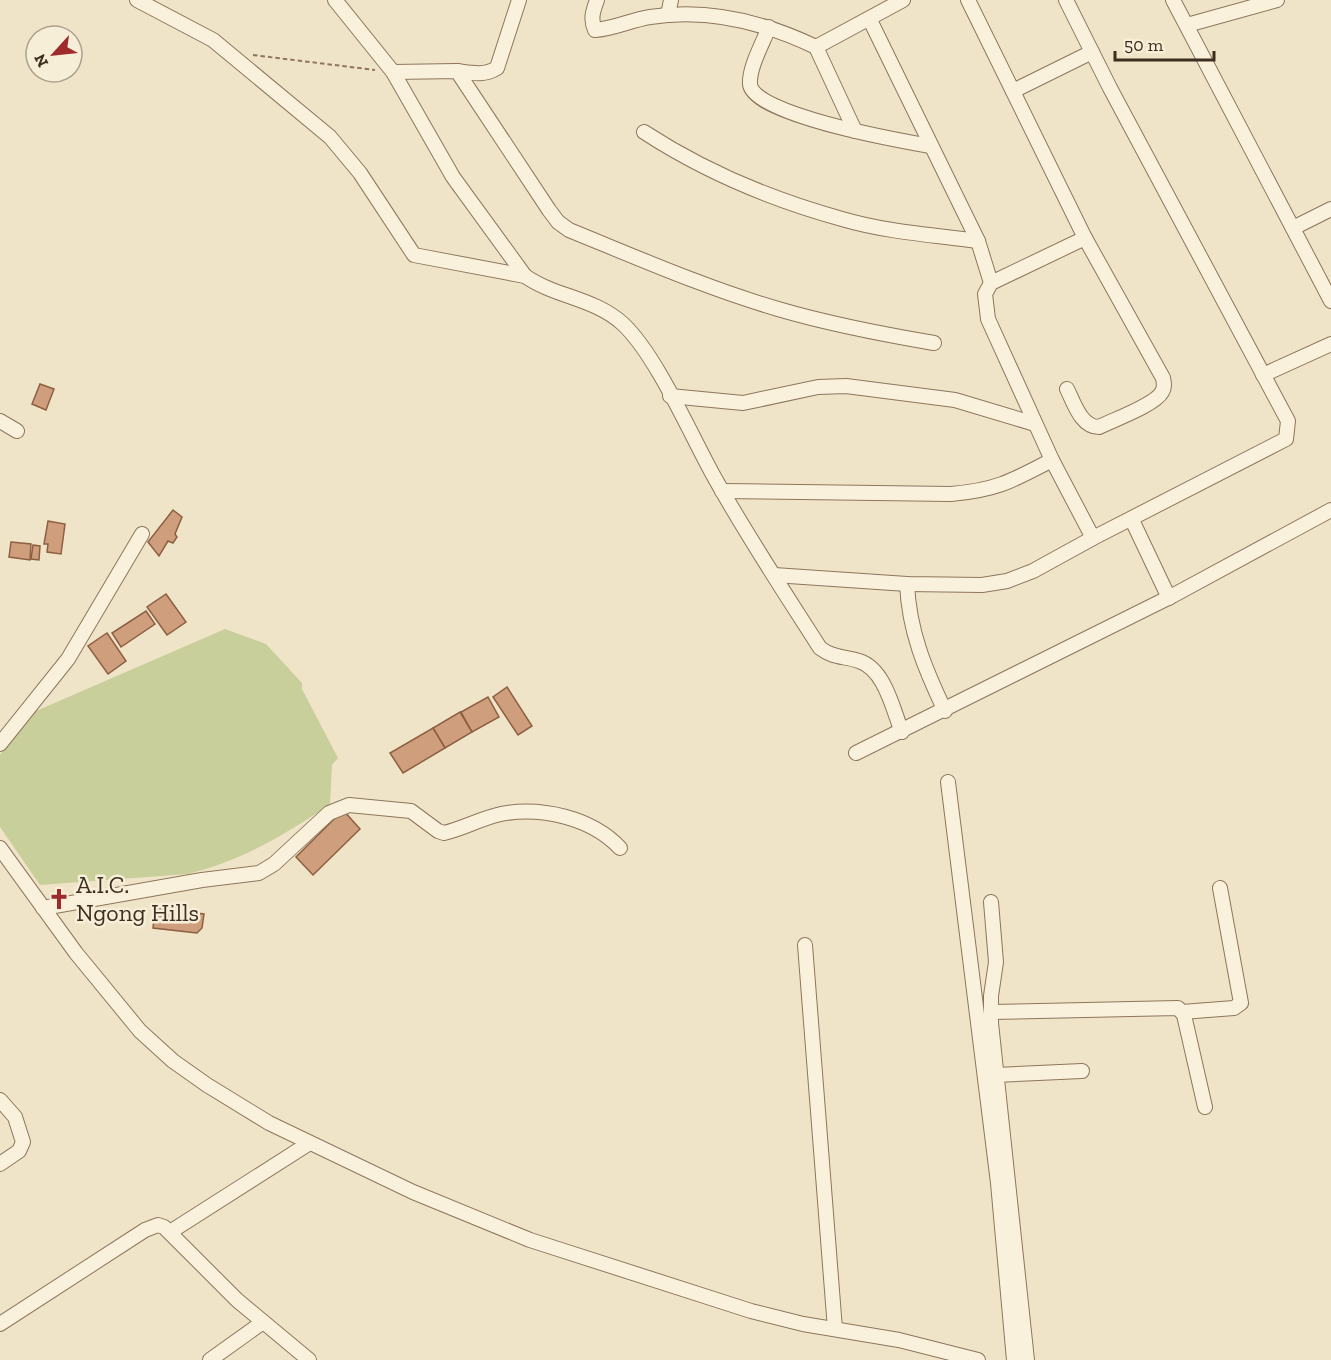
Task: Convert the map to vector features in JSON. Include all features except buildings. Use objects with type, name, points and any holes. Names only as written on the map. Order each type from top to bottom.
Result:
[{"type":"street","points":[[137,0],[220,45],[330,137],[360,173],[414,255],[525,276]]},
{"type":"street","points":[[335,0],[393,72],[453,177],[525,276],[536,284],[590,303],[623,324],[655,366],[722,491],[820,648],[830,656],[861,661],[873,670],[882,683],[902,732]]},
{"type":"street","points":[[393,72],[457,70],[478,74],[490,73],[497,68],[519,0]]},
{"type":"street","points":[[597,0],[592,12],[592,23],[595,30],[668,15],[723,16],[769,27],[816,47],[855,131]]},
{"type":"street","points":[[668,15],[671,0]]},
{"type":"street","points":[[968,0],[1085,238],[1163,378],[1164,387],[1162,393],[1154,400],[1099,427],[1087,424],[1067,389]]},
{"type":"street","points":[[774,575],[908,584],[982,585],[1007,581],[1033,572],[1093,538],[1286,439],[1288,421],[1066,0]]},
{"type":"street","points":[[1173,0],[1331,301]]},
{"type":"street","points":[[1187,25],[1277,0]]},
{"type":"street","points":[[816,47],[870,20],[897,1]]},
{"type":"street","points":[[870,20],[978,241],[991,283]]},
{"type":"street","points":[[769,27],[751,74],[752,92],[756,96],[795,114],[855,131],[930,146]]},
{"type":"street","points":[[1012,91],[1092,52]]},
{"type":"street","points":[[457,70],[549,210],[558,222],[569,230],[700,283],[778,309],[862,330],[934,343]]},
{"type":"street","points":[[644,132],[668,148],[729,179],[842,219],[903,232],[978,241]]},
{"type":"street","points":[[1293,228],[1331,209]]},
{"type":"street","points":[[1085,238],[991,283],[985,294],[988,319],[1035,424],[1093,538]]},
{"type":"street","points":[[1263,375],[1331,344]]},
{"type":"street","points":[[670,396],[742,403],[818,387],[846,386],[955,400],[1035,424]]},
{"type":"street","points":[[0,422],[17,431]]},
{"type":"street","points":[[722,491],[951,494],[985,491],[1002,485],[1052,459]]},
{"type":"street","points":[[856,753],[945,711],[1168,598],[1331,510]]},
{"type":"street","points":[[1132,520],[1168,598]]},
{"type":"street","points":[[0,744],[68,659],[142,534]]},
{"type":"street","points":[[908,584],[908,614],[916,642],[945,711]]},
{"type":"street","points":[[948,782],[998,1183],[1014,1360]]},
{"type":"street","points":[[43,908],[202,880],[259,873],[274,864],[329,813],[349,806],[411,811],[444,833],[500,814],[528,811],[585,823],[611,838],[620,848]]},
{"type":"street","points":[[0,848],[43,908],[127,1016],[173,1061],[207,1085],[308,1144],[453,1210],[530,1240],[751,1311],[803,1324],[948,1351],[978,1360]]},
{"type":"street","points":[[1182,1012],[1234,1008],[1241,1003],[1220,888]]},
{"type":"street","points":[[991,902],[996,962],[991,1012],[1027,1360]]},
{"type":"street","points":[[804,945],[835,1329]]},
{"type":"street","points":[[991,1012],[1178,1008],[1182,1012],[1205,1107]]},
{"type":"street","points":[[996,1075],[1082,1071]]},
{"type":"street","points":[[0,1100],[15,1117],[23,1142],[18,1151],[0,1164]]},
{"type":"street","points":[[170,1232],[308,1144]]},
{"type":"street","points":[[0,1323],[145,1230],[158,1225],[170,1232],[205,1270],[309,1360]]},
{"type":"street","points":[[210,1360],[263,1322]]},
{"type":"path","points":[[249,55],[393,72]]},
{"type":"green space","points":[[225,629],[266,644],[302,683],[302,689],[338,758],[332,765],[330,804],[262,846],[207,869],[188,874],[40,885],[0,827],[0,755],[9,741],[36,711]]},
{"type":"place","name":"A.I.C. Ngong Hills","points":[[59,899]]}]
